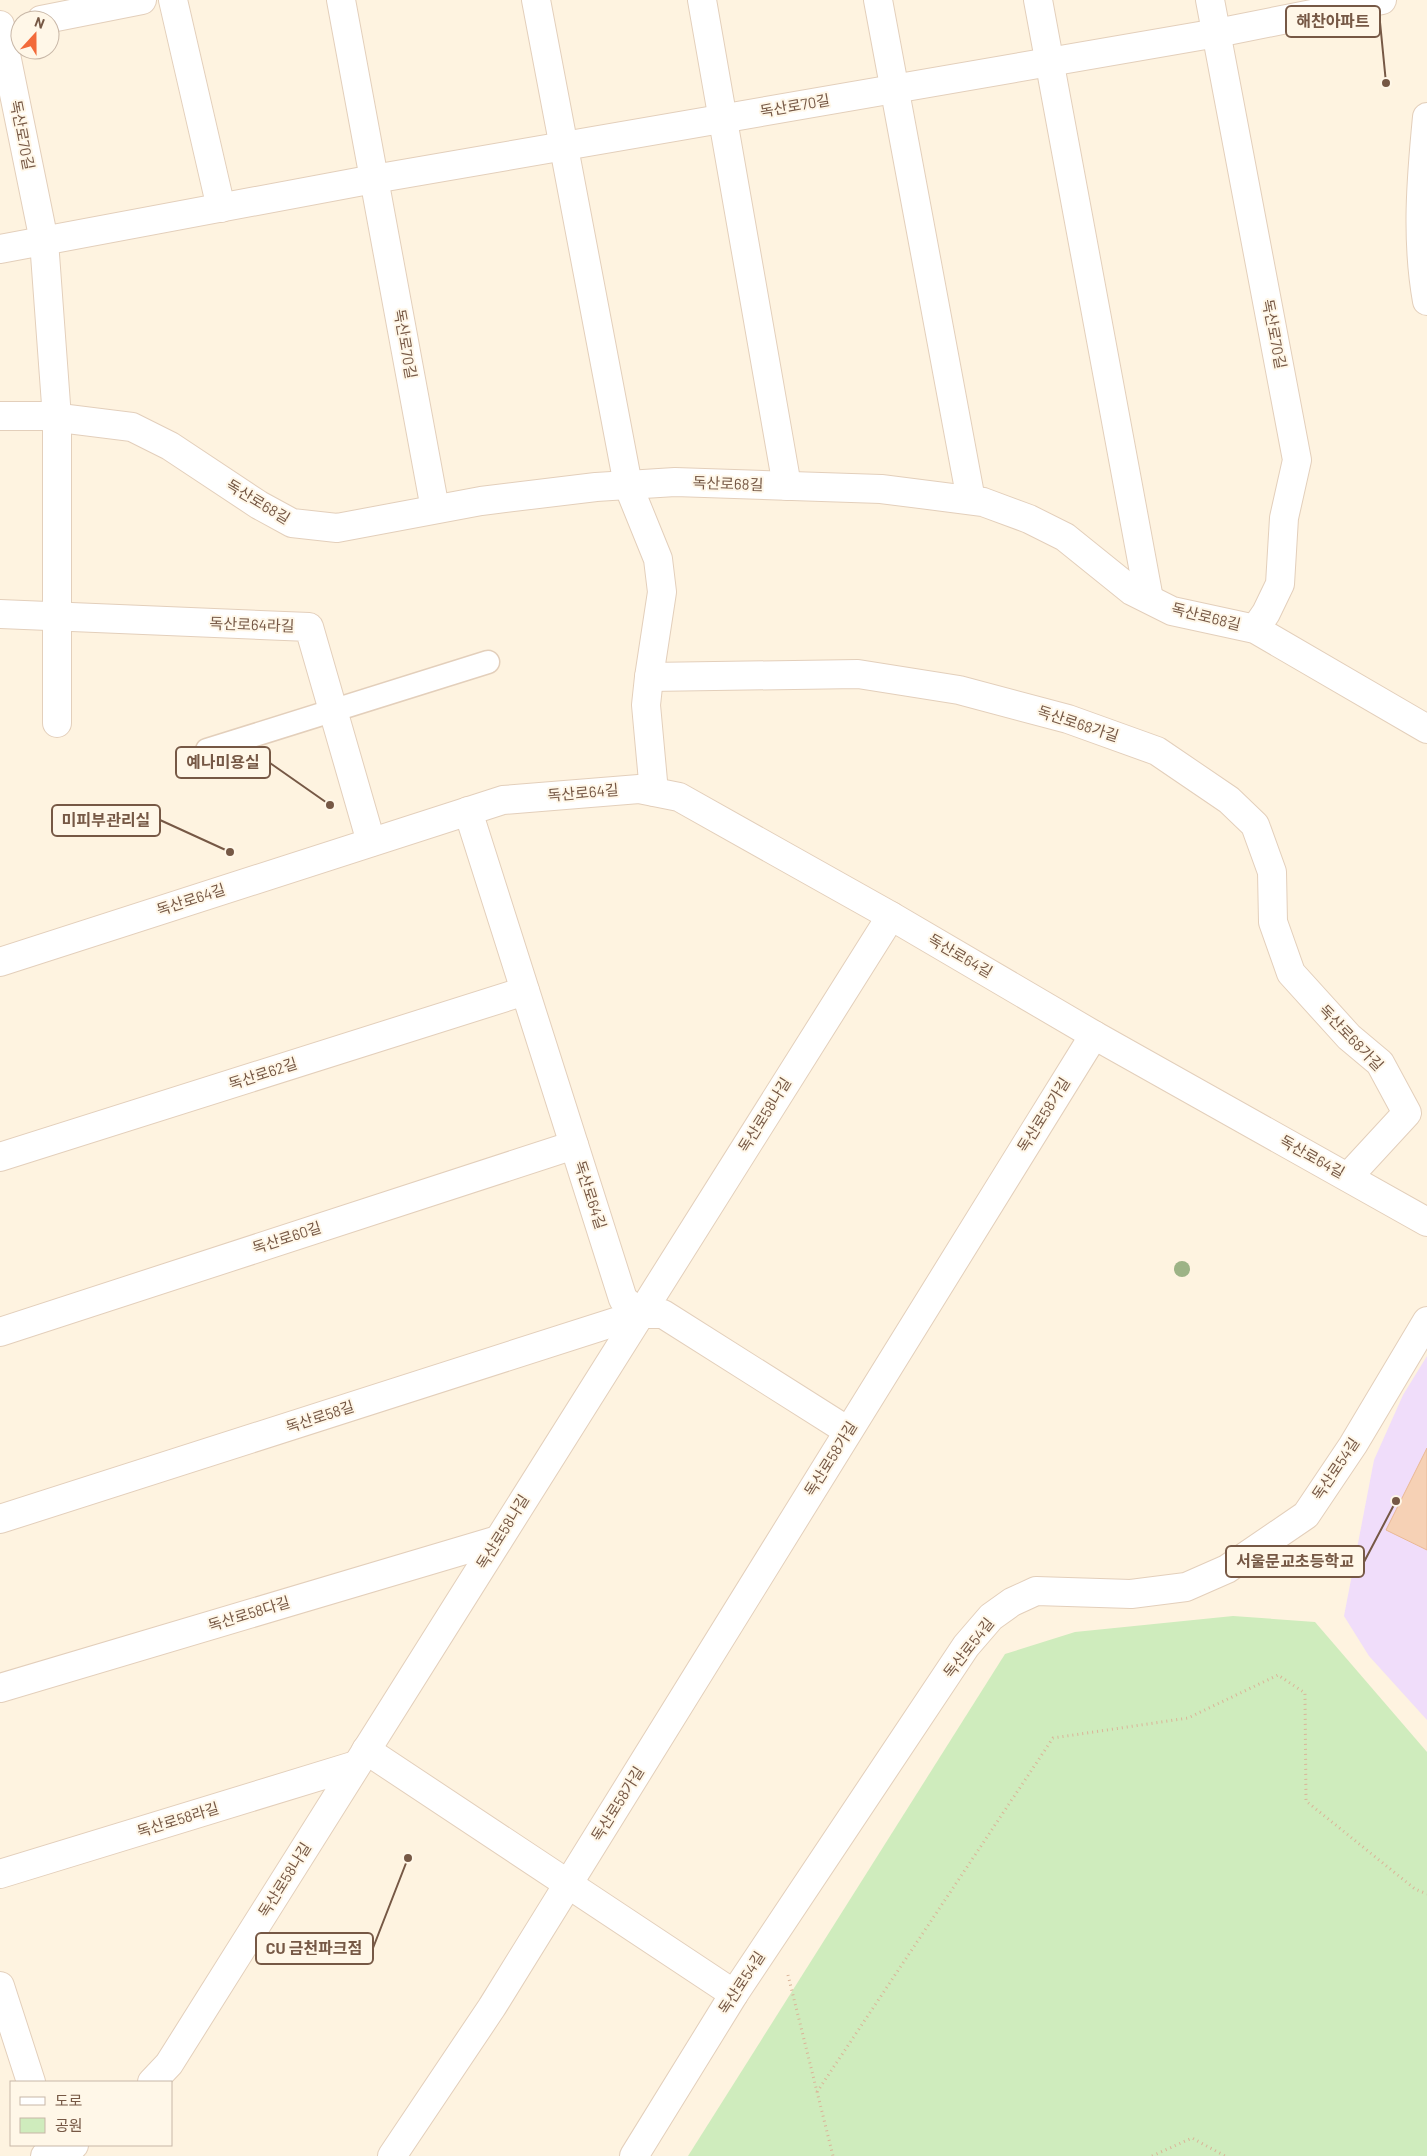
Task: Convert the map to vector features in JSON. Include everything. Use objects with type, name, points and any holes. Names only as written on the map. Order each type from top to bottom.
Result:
[{"type":"street","points":[[60,16],[142,0]]},
{"type":"street","points":[[173,0],[221,208]]},
{"type":"street","name":"독산로70길","points":[[341,0],[435,509]]},
{"type":"street","points":[[536,0],[628,485],[658,559],[662,592],[646,705],[654,792]]},
{"type":"street","points":[[702,0],[787,486]]},
{"type":"street","points":[[878,0],[971,500]]},
{"type":"street","points":[[1038,0],[1149,599]]},
{"type":"street","name":"독산로70길","points":[[1210,0],[1298,460],[1284,518],[1280,584],[1266,613],[1255,630]]},
{"type":"street","name":"독산로70길","points":[[0,249],[374,179],[1217,33],[1382,0]]},
{"type":"street","name":"독산로70길","points":[[0,27],[44,241]]},
{"type":"street","points":[[1427,117],[1420,191],[1422,273],[1427,301]]},
{"type":"street","points":[[44,241],[57,418],[57,723]]},
{"type":"street","name":"독산로68길","points":[[0,416],[44,416],[132,427],[170,446],[259,505],[292,523],[337,528],[435,509],[500,499],[596,487],[675,482],[881,489],[983,502],[1029,518],[1065,537],[1132,591],[1172,611],[1255,630],[1427,729]]},
{"type":"street","name":"독산로64라길","points":[[0,614],[309,627],[371,842]]},
{"type":"street","name":"독산로68가길","points":[[649,677],[858,674],[959,690],[1068,719],[1158,751],[1229,800],[1255,825],[1272,872],[1273,922],[1291,973],[1348,1037],[1380,1063],[1407,1113],[1348,1178]]},
{"type":"street","name":"독산로64길","points":[[0,962],[503,800],[639,789],[679,797],[890,916],[1094,1035],[1427,1222]]},
{"type":"street","name":"독산로64길","points":[[468,811],[623,1300],[640,1314]]},
{"type":"street","name":"독산로58나길","points":[[153,2081],[169,2064],[890,916]]},
{"type":"street","name":"독산로62길","points":[[0,1157],[525,991]]},
{"type":"street","name":"독산로58가길","points":[[392,2156],[492,2007],[1094,1035]]},
{"type":"street","name":"독산로60길","points":[[0,1332],[574,1145]]},
{"type":"street","points":[[640,1314],[663,1314],[848,1431]]},
{"type":"street","name":"독산로58길","points":[[0,1519],[640,1314]]},
{"type":"street","name":"독산로54길","points":[[634,2156],[734,1994],[966,1646],[991,1617],[1012,1602],[1036,1591],[1131,1594],[1186,1587],[1227,1569],[1306,1515],[1352,1445],[1427,1321]]},
{"type":"street","name":"독산로58다길","points":[[0,1688],[498,1540]]},
{"type":"street","points":[[361,1758],[568,1884],[734,1994]]},
{"type":"street","name":"독산로58라길","points":[[0,1874],[361,1758]]},
{"type":"street","points":[[0,1986],[31,2081]]},
{"type":"lane","points":[[207,750],[488,662]]},
{"type":"path","points":[[817,2092],[1053,1738],[1188,1718],[1278,1675],[1305,1693],[1306,1801],[1415,1889],[1427,1894]]},
{"type":"path","points":[[777,1931],[833,2156]]},
{"type":"path","points":[[1152,2156],[1192,2138],[1225,2156]]},
{"type":"shaded area","points":[[1427,1356],[1427,1720],[1369,1656],[1344,1616],[1374,1460],[1403,1395]]},
{"type":"green space","points":[[1233,1616],[1315,1622],[1427,1752],[1427,2156],[688,2156],[1005,1654],[1075,1632]]},
{"type":"building","points":[[1427,1448],[1427,1550],[1386,1530]]},
{"type":"place","name":"해찬아파트","points":[[1386,83]]},
{"type":"place","name":"예나미용실","points":[[330,805]]},
{"type":"place","name":"미피부관리실","points":[[230,852]]},
{"type":"place","name":"서울문교초등학교","points":[[1396,1501]]},
{"type":"place","name":"CU 금천파크점","points":[[408,1858]]}]
